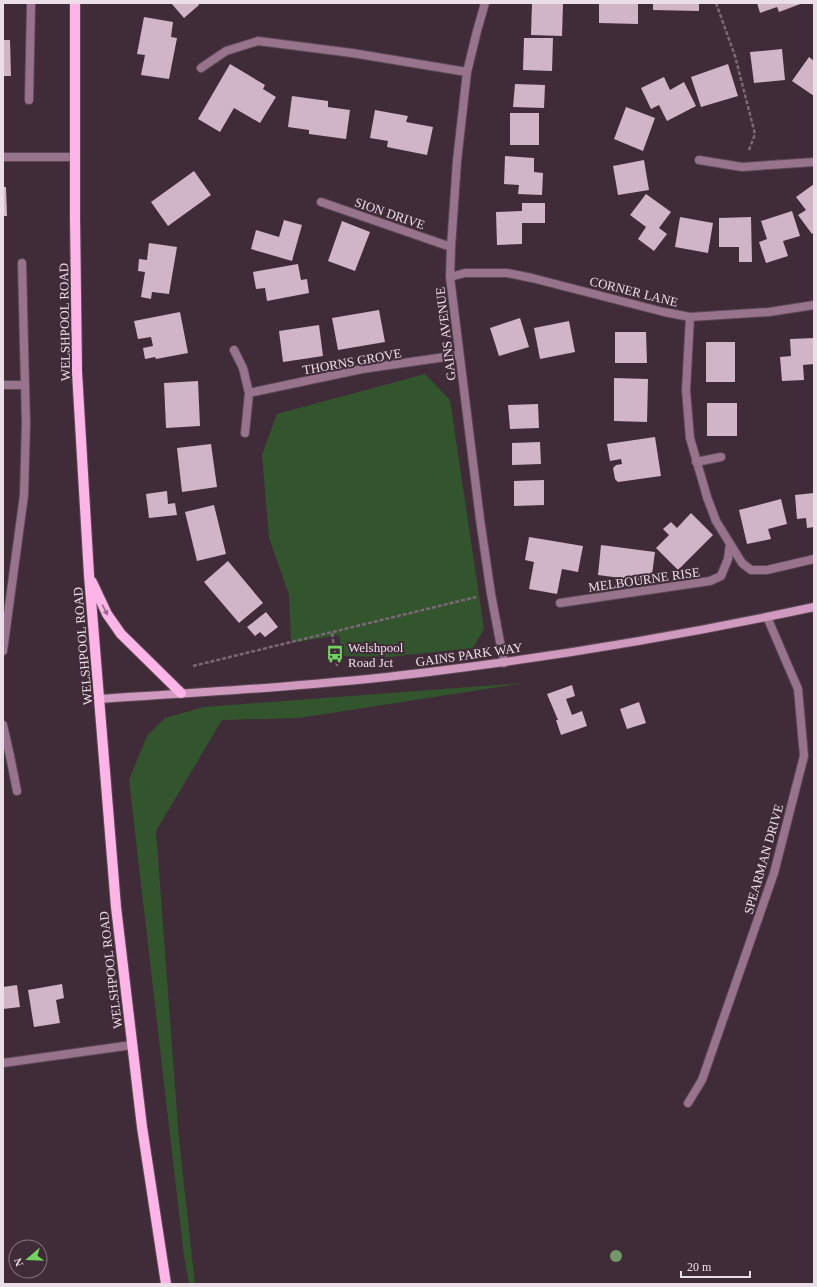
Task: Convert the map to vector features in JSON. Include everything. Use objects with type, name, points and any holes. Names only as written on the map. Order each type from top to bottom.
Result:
[{"type":"main road","name":"WELSHPOOL ROAD","points":[[75,3],[74,217],[77,372],[89,575],[111,860],[142,1127],[166,1284]]},
{"type":"main road","points":[[89,575],[107,614],[121,634],[181,693]]},
{"type":"street","name":"GAINS AVENUE","points":[[485,3],[467,72],[457,161],[450,277],[480,519],[491,594],[504,662]]},
{"type":"street","points":[[29,100],[31,4]]},
{"type":"street","points":[[201,68],[226,51],[258,41],[352,53],[467,72]]},
{"type":"street","points":[[3,157],[75,157]]},
{"type":"street","points":[[699,160],[742,167],[814,162]]},
{"type":"street","name":"SION DRIVE","points":[[321,202],[451,247]]},
{"type":"street","points":[[3,651],[24,495],[26,423],[22,263]]},
{"type":"street","name":"CORNER LANE","points":[[450,277],[465,273],[507,273],[664,312],[690,317],[769,312],[814,305]]},
{"type":"street","points":[[690,317],[686,390],[690,438],[696,462],[716,521],[742,563],[751,570],[767,570],[814,559]]},
{"type":"street","points":[[234,350],[243,368],[249,393],[245,433]]},
{"type":"street","name":"THORNS GROVE","points":[[249,393],[362,369],[460,355]]},
{"type":"street","points":[[3,385],[25,385]]},
{"type":"street","points":[[696,462],[721,457]]},
{"type":"street","name":"MELBOURNE RISE","points":[[560,603],[710,581],[721,576],[728,559],[730,544]]},
{"type":"street","name":"GAINS PARK WAY","points":[[99,699],[340,681],[419,673],[504,662],[659,638],[814,607]]},
{"type":"street","name":"SPEARMAN DRIVE","points":[[688,1104],[702,1080],[774,873],[804,756],[798,689],[767,617]]},
{"type":"street","points":[[3,724],[17,791]]},
{"type":"street","points":[[3,1063],[132,1045]]},
{"type":"path","points":[[716,3],[735,56],[755,134],[742,167]]},
{"type":"path","points":[[193,666],[491,594]]},
{"type":"path","points":[[332,633],[340,681]]},
{"type":"green space","points":[[425,374],[450,400],[484,629],[473,648],[389,657],[343,656],[339,635],[291,643],[289,595],[269,538],[262,455],[277,414]]},
{"type":"green space","points":[[524,683],[299,718],[222,720],[156,831],[179,1140],[195,1284],[189,1284],[184,1256],[129,780],[147,736],[165,718],[204,707]]},
{"type":"building","points":[[171,3],[198,3],[199,5],[184,18]]},
{"type":"building","points":[[532,3],[563,4],[562,36],[531,35]]},
{"type":"building","points":[[599,3],[638,3],[638,24],[599,23]]},
{"type":"building","points":[[653,3],[699,3],[699,11],[653,10]]},
{"type":"building","points":[[757,3],[803,3],[779,12],[777,7],[760,13]]},
{"type":"building","points":[[144,17],[173,22],[171,37],[177,38],[169,79],[141,75],[145,55],[137,54]]},
{"type":"building","points":[[524,38],[553,38],[552,71],[523,70]]},
{"type":"building","points":[[3,40],[10,40],[11,76],[3,76]]},
{"type":"building","points":[[782,49],[785,80],[754,83],[750,52]]},
{"type":"building","points":[[809,57],[814,61],[814,96],[792,81]]},
{"type":"building","points":[[230,64],[265,85],[263,89],[276,97],[260,123],[234,108],[220,132],[198,119]]},
{"type":"building","points":[[728,64],[738,96],[701,107],[691,77]]},
{"type":"building","points":[[664,77],[670,90],[684,82],[696,106],[667,121],[659,105],[651,109],[641,88]]},
{"type":"building","points":[[515,84],[545,85],[544,108],[513,107]]},
{"type":"building","points":[[292,96],[328,101],[328,107],[350,110],[346,139],[309,134],[309,130],[288,127]]},
{"type":"building","points":[[626,107],[655,118],[643,151],[614,139]]},
{"type":"building","points":[[375,110],[408,116],[406,122],[433,127],[427,155],[387,147],[388,141],[370,138]]},
{"type":"building","points":[[510,113],[539,113],[539,145],[510,145]]},
{"type":"building","points":[[505,156],[534,158],[534,172],[543,173],[542,195],[518,194],[519,185],[504,184]]},
{"type":"building","points":[[644,160],[649,190],[618,195],[613,166]]},
{"type":"building","points":[[194,171],[211,195],[168,226],[151,202]]},
{"type":"building","points":[[814,184],[814,232],[812,234],[798,215],[806,210],[796,197]]},
{"type":"building","points":[[3,187],[6,187],[7,216],[3,216]]},
{"type":"building","points":[[646,194],[671,212],[659,228],[667,234],[654,251],[638,239],[646,227],[630,215]]},
{"type":"building","points":[[522,203],[545,203],[545,223],[522,223],[522,244],[497,245],[496,212],[522,211]]},
{"type":"building","points":[[792,211],[800,236],[783,241],[788,256],[766,263],[759,242],[767,239],[761,221]]},
{"type":"building","points":[[680,217],[713,223],[708,253],[675,247]]},
{"type":"building","points":[[751,217],[752,262],[739,262],[739,247],[719,247],[719,218]]},
{"type":"building","points":[[284,220],[302,225],[292,261],[251,249],[256,230],[279,237]]},
{"type":"building","points":[[342,221],[370,232],[355,271],[328,261]]},
{"type":"building","points":[[149,243],[177,247],[169,294],[152,292],[151,299],[141,297],[145,272],[138,271],[139,259],[147,260]]},
{"type":"building","points":[[298,264],[301,280],[307,279],[309,293],[267,301],[265,288],[256,289],[253,272]]},
{"type":"building","points":[[379,310],[385,342],[338,350],[332,318]]},
{"type":"building","points":[[180,312],[188,353],[156,359],[155,357],[145,359],[143,348],[153,346],[151,337],[138,339],[134,321]]},
{"type":"building","points":[[520,318],[529,347],[499,356],[490,328]]},
{"type":"building","points":[[569,321],[575,352],[540,359],[534,328]]},
{"type":"building","points":[[319,325],[323,356],[283,362],[279,331]]},
{"type":"building","points":[[615,332],[646,332],[647,363],[615,363]]},
{"type":"building","points":[[814,338],[814,364],[803,365],[804,380],[782,381],[780,357],[791,356],[790,339]]},
{"type":"building","points":[[706,342],[735,342],[735,382],[706,382]]},
{"type":"building","points":[[614,378],[648,379],[647,422],[614,421]]},
{"type":"building","points":[[198,381],[200,426],[166,428],[164,383]]},
{"type":"building","points":[[707,403],[737,403],[737,436],[707,436]]},
{"type":"building","points":[[538,404],[539,428],[510,429],[508,405]]},
{"type":"building","points":[[655,437],[661,476],[618,482],[615,479],[613,468],[616,465],[622,464],[621,459],[610,461],[607,444]]},
{"type":"building","points":[[540,442],[541,464],[512,465],[512,443]]},
{"type":"building","points":[[211,444],[217,487],[182,492],[177,448]]},
{"type":"building","points":[[544,480],[544,505],[514,506],[514,481]]},
{"type":"building","points":[[167,491],[168,504],[175,503],[177,515],[149,518],[146,494]]},
{"type":"building","points":[[814,493],[814,527],[807,528],[806,518],[797,519],[795,495]]},
{"type":"building","points":[[781,499],[787,524],[768,529],[771,539],[747,544],[739,510]]},
{"type":"building","points":[[214,505],[226,554],[197,561],[185,512]]},
{"type":"building","points":[[691,513],[713,535],[678,570],[656,548],[669,535],[663,529],[671,522],[677,528]]},
{"type":"building","points":[[529,537],[583,546],[578,572],[562,569],[557,594],[529,589],[534,562],[525,560]]},
{"type":"building","points":[[601,545],[655,552],[651,582],[598,575]]},
{"type":"building","points":[[228,561],[263,603],[239,623],[204,582]]},
{"type":"building","points":[[266,612],[278,627],[265,637],[260,632],[255,636],[247,627]]},
{"type":"building","points":[[572,685],[575,696],[566,699],[572,715],[582,711],[587,726],[561,735],[556,720],[558,720],[547,694]]},
{"type":"building","points":[[639,702],[646,723],[627,729],[620,709]]},
{"type":"building","points":[[62,984],[64,998],[56,1000],[60,1023],[34,1027],[28,990]]},
{"type":"building","points":[[17,985],[20,1007],[3,1009],[3,987]]},
{"type":"place","name":"Welshpool Road Jct","points":[[335,654]]}]
